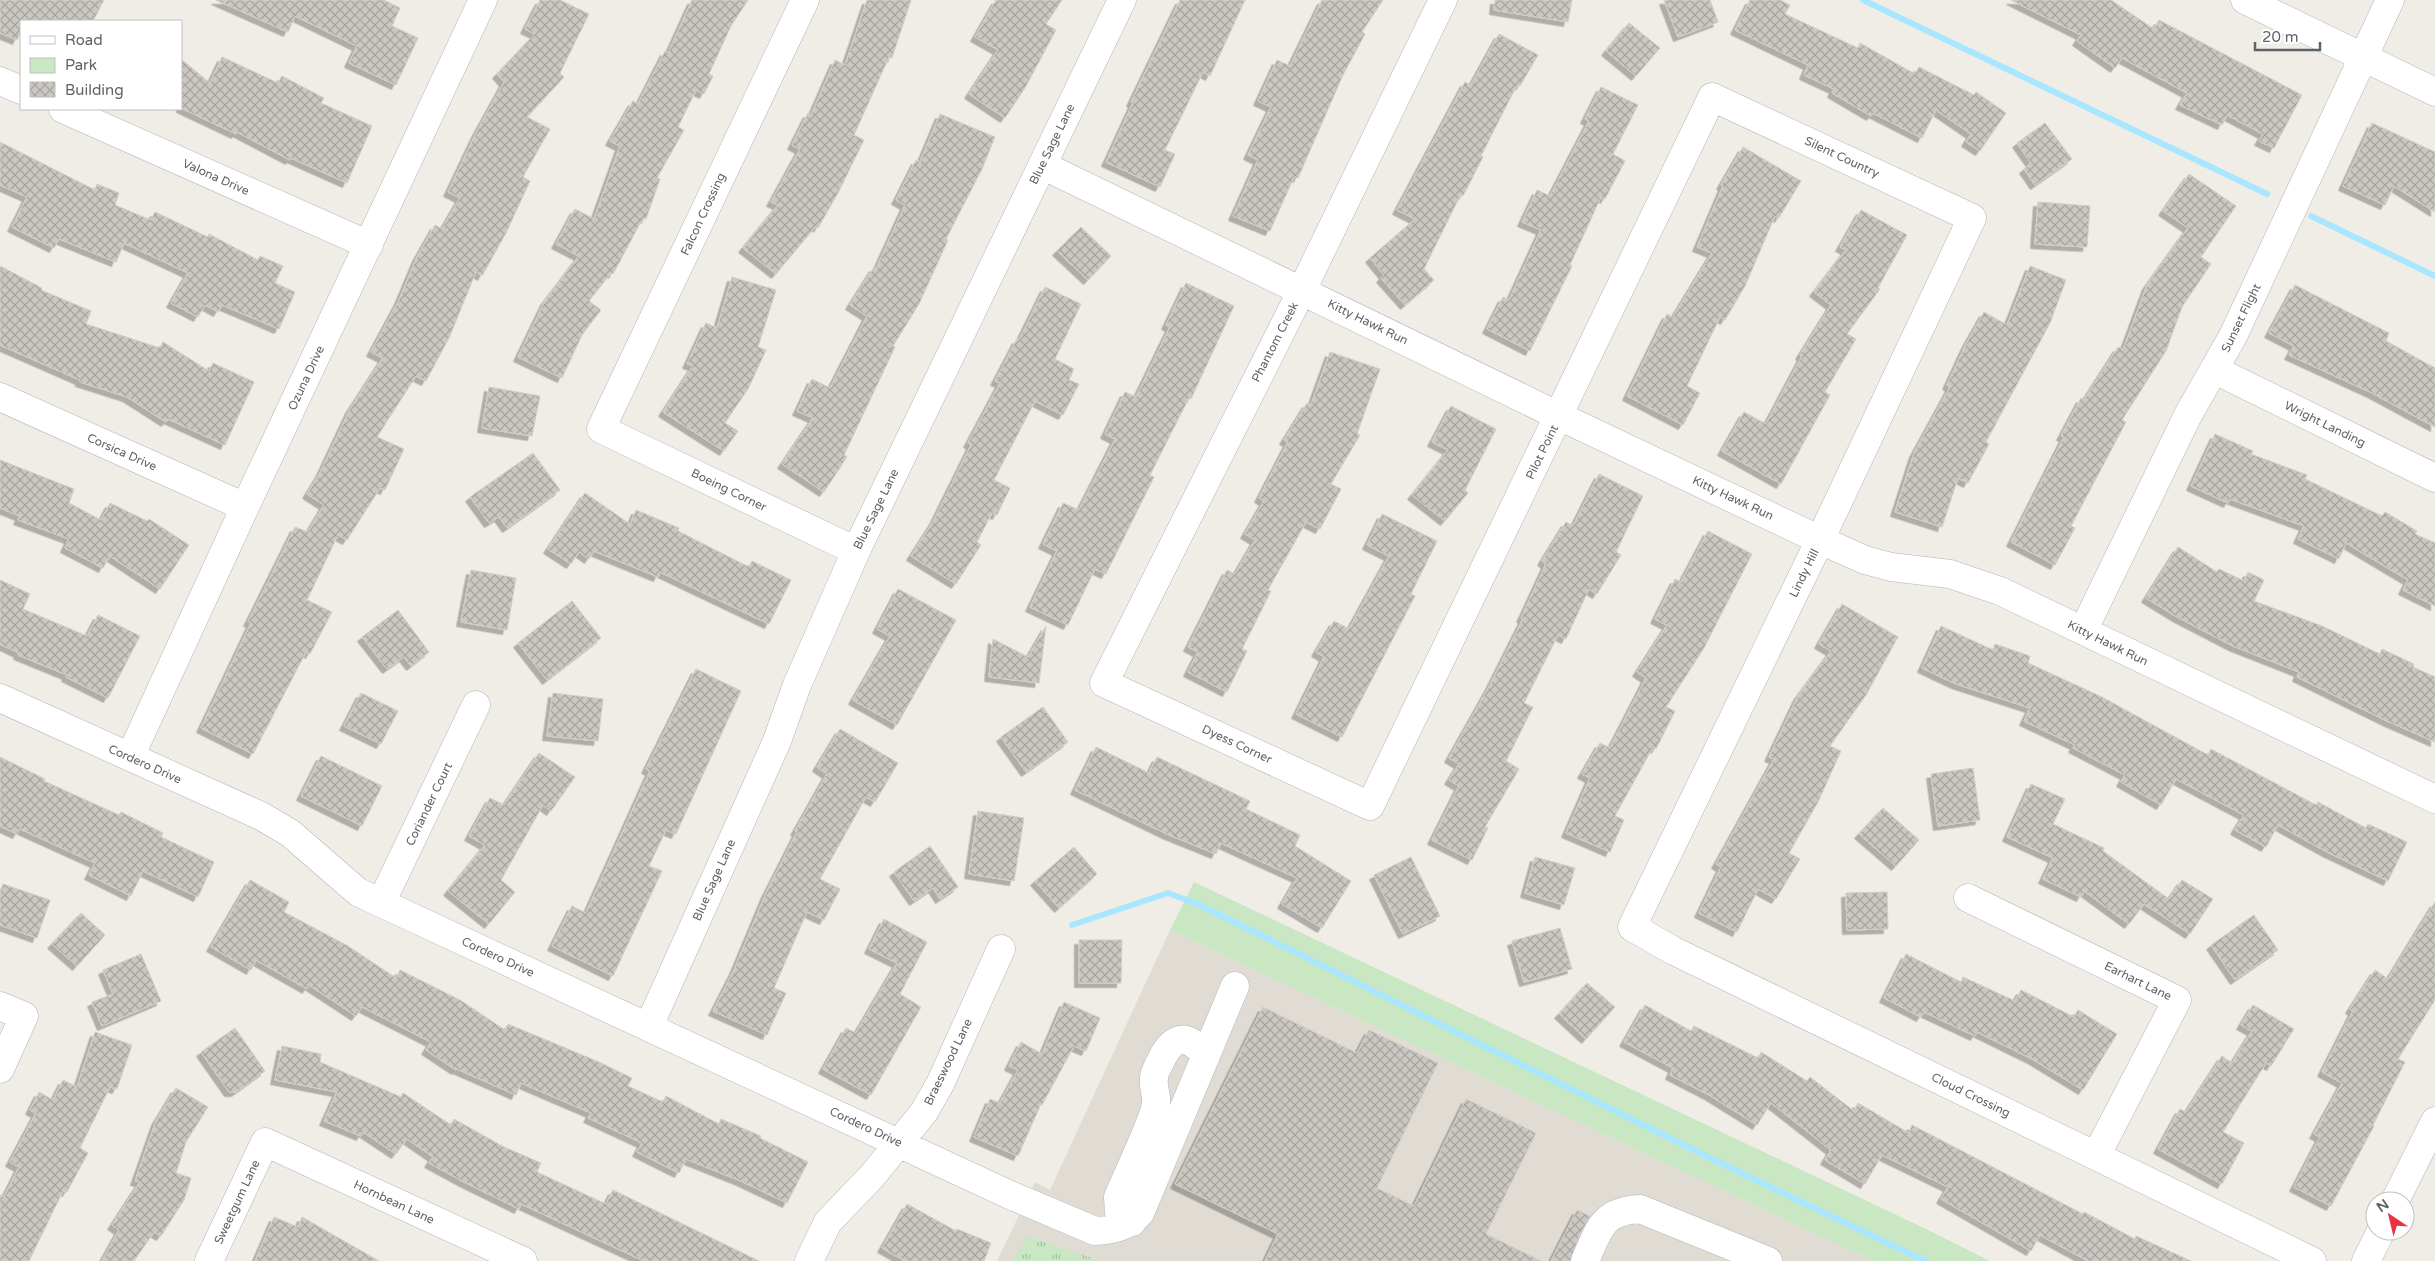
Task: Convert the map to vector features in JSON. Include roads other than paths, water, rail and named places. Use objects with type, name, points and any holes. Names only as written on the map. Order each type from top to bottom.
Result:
[{"type":"street","name":"Ozuna Drive","points":[[130,757],[483,0]]},
{"type":"street","name":"Falcon Crossing","points":[[601,429],[805,0]]},
{"type":"street","name":"Blue Sage Lane","points":[[649,1026],[777,741],[797,685],[856,551],[1122,0]]},
{"type":"street","name":"Phantom Creek","points":[[1104,683],[1302,290],[1443,0]]},
{"type":"street","points":[[2245,0],[2435,92]]},
{"type":"street","name":"Sunset Flight","points":[[2083,631],[2188,415],[2233,336],[2390,0]]},
{"type":"street","points":[[0,81],[20,90]]},
{"type":"street","name":"Silent Country","points":[[1712,97],[1972,218]]},
{"type":"street","name":"Pilot Point","points":[[1370,806],[1712,97]]},
{"type":"street","name":"Valona Drive","points":[[64,110],[369,245]]},
{"type":"street","name":"Kitty Hawk Run","points":[[1042,165],[1559,416],[1820,540],[1865,560],[1891,567],[1950,574],[2000,591],[2435,799]]},
{"type":"street","name":"Lindy Hill","points":[[1632,927],[1820,540],[1972,218]]},
{"type":"street","name":"Wright Landing","points":[[2215,370],[2435,478]]},
{"type":"street","name":"Corsica Drive","points":[[0,397],[245,507]]},
{"type":"street","name":"Boeing Corner","points":[[601,429],[856,551]]},
{"type":"street","name":"Dyess Corner","points":[[1104,683],[1370,806]]},
{"type":"street","name":"Cordero Drive","points":[[0,698],[261,816],[290,834],[358,892],[381,904],[649,1026],[1010,1195],[1095,1231],[1110,1230],[1132,1222]]},
{"type":"street","name":"Coriander Court","points":[[381,904],[476,705]]},
{"type":"street","name":"Earhart Lane","points":[[1968,898],[2177,1000],[2096,1156]]},
{"type":"street","name":"Cloud Crossing","points":[[1632,927],[1672,950],[2312,1261]]},
{"type":"street","name":"Braeswood Lane","points":[[809,1261],[828,1222],[873,1175],[924,1112],[940,1084],[1001,949]]},
{"type":"street","points":[[1206,1056],[1198,1046],[1182,1039],[1173,1042],[1166,1049],[1154,1077],[1158,1099],[1118,1197],[1119,1212],[1132,1222],[1140,1213],[1150,1192],[1235,986]]},
{"type":"street","points":[[0,1070],[12,1011]]},
{"type":"street","points":[[2401,1191],[2435,1122]]},
{"type":"street","name":"Sweetgum Lane","points":[[209,1261],[265,1142]]},
{"type":"street","name":"Hornbean Lane","points":[[265,1142],[523,1261]]},
{"type":"street","points":[[1585,1261],[1600,1225],[1621,1210],[1640,1209],[1768,1261]]},
{"type":"street","points":[[2366,1261],[2376,1241]]},
{"type":"waterway","points":[[1863,0],[2267,194]]},
{"type":"waterway","points":[[2311,216],[2435,276]]},
{"type":"waterway","points":[[1072,925],[1168,893],[1200,905],[1716,1161],[1925,1261]]}]
